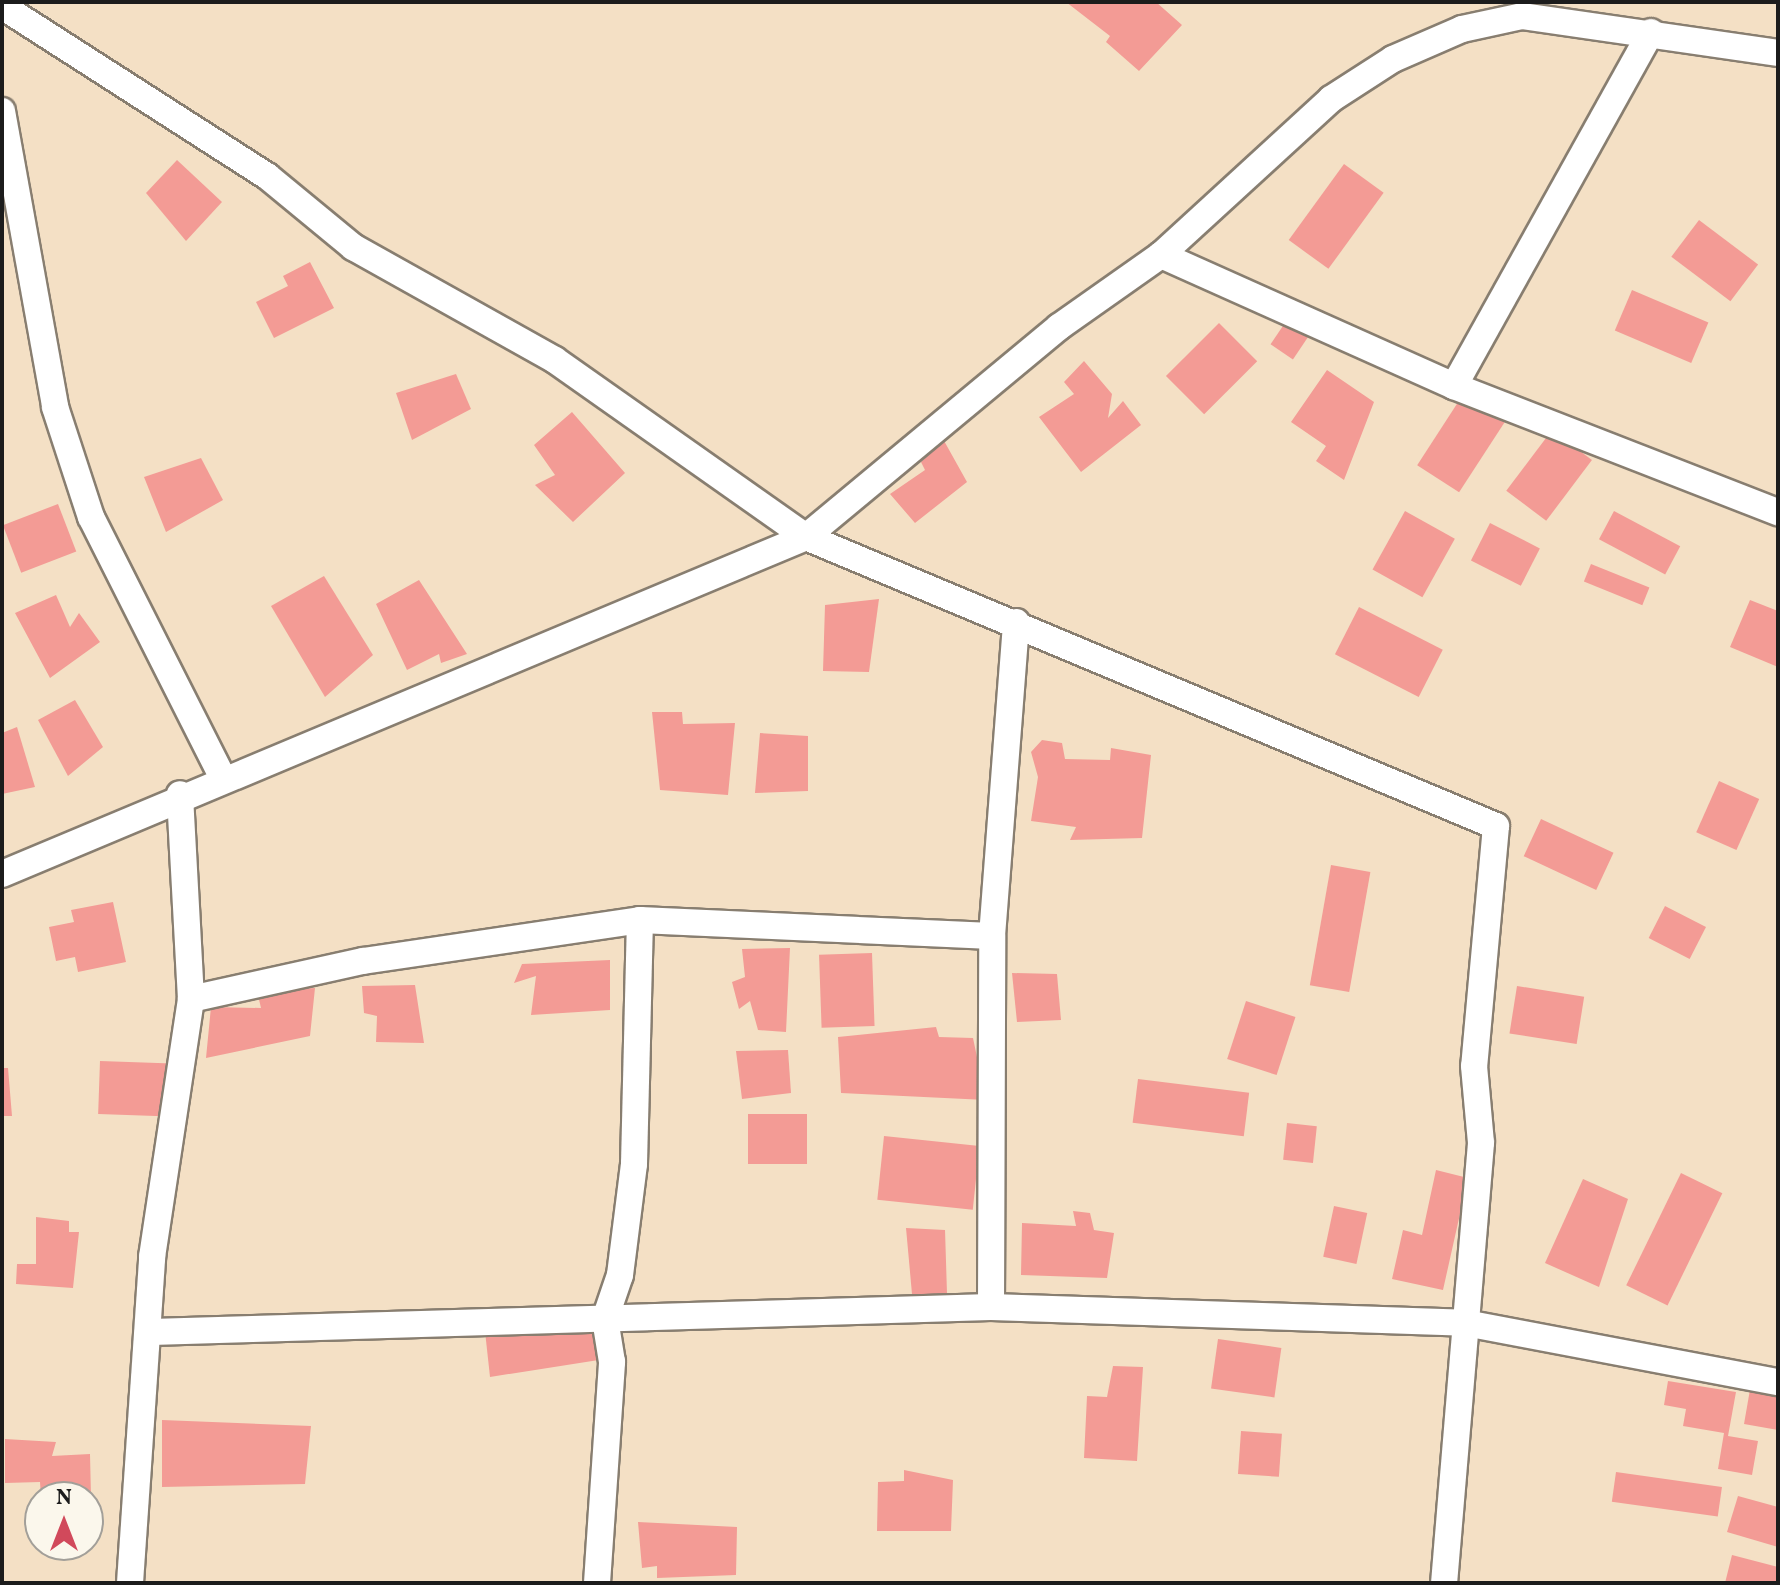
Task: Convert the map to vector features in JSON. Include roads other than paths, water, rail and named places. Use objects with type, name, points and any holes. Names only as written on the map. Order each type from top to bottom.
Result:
[{"type":"street","points":[[2,6],[241,158],[353,247],[555,360],[806,537],[1016,622],[1496,826],[1474,1066],[1481,1143],[1444,1583]]},
{"type":"street","points":[[2,874],[180,794],[806,537],[1059,327],[1161,255],[1331,99],[1393,59],[1462,29],[1522,16],[1651,32],[1778,53]]},
{"type":"street","points":[[1454,386],[1651,32]]},
{"type":"street","points":[[2,111],[55,407],[91,517],[223,778]]},
{"type":"street","points":[[1161,255],[1454,386],[1778,512]]},
{"type":"street","points":[[991,1307],[992,936],[1016,622]]},
{"type":"street","points":[[130,1583],[151,1332],[152,1257],[191,999],[180,794]]},
{"type":"street","points":[[191,999],[363,961],[640,920],[992,936]]},
{"type":"street","points":[[597,1583],[612,1362],[605,1319],[620,1275],[634,1164],[640,920]]},
{"type":"street","points":[[151,1332],[991,1307],[1465,1323],[1778,1382]]}]
